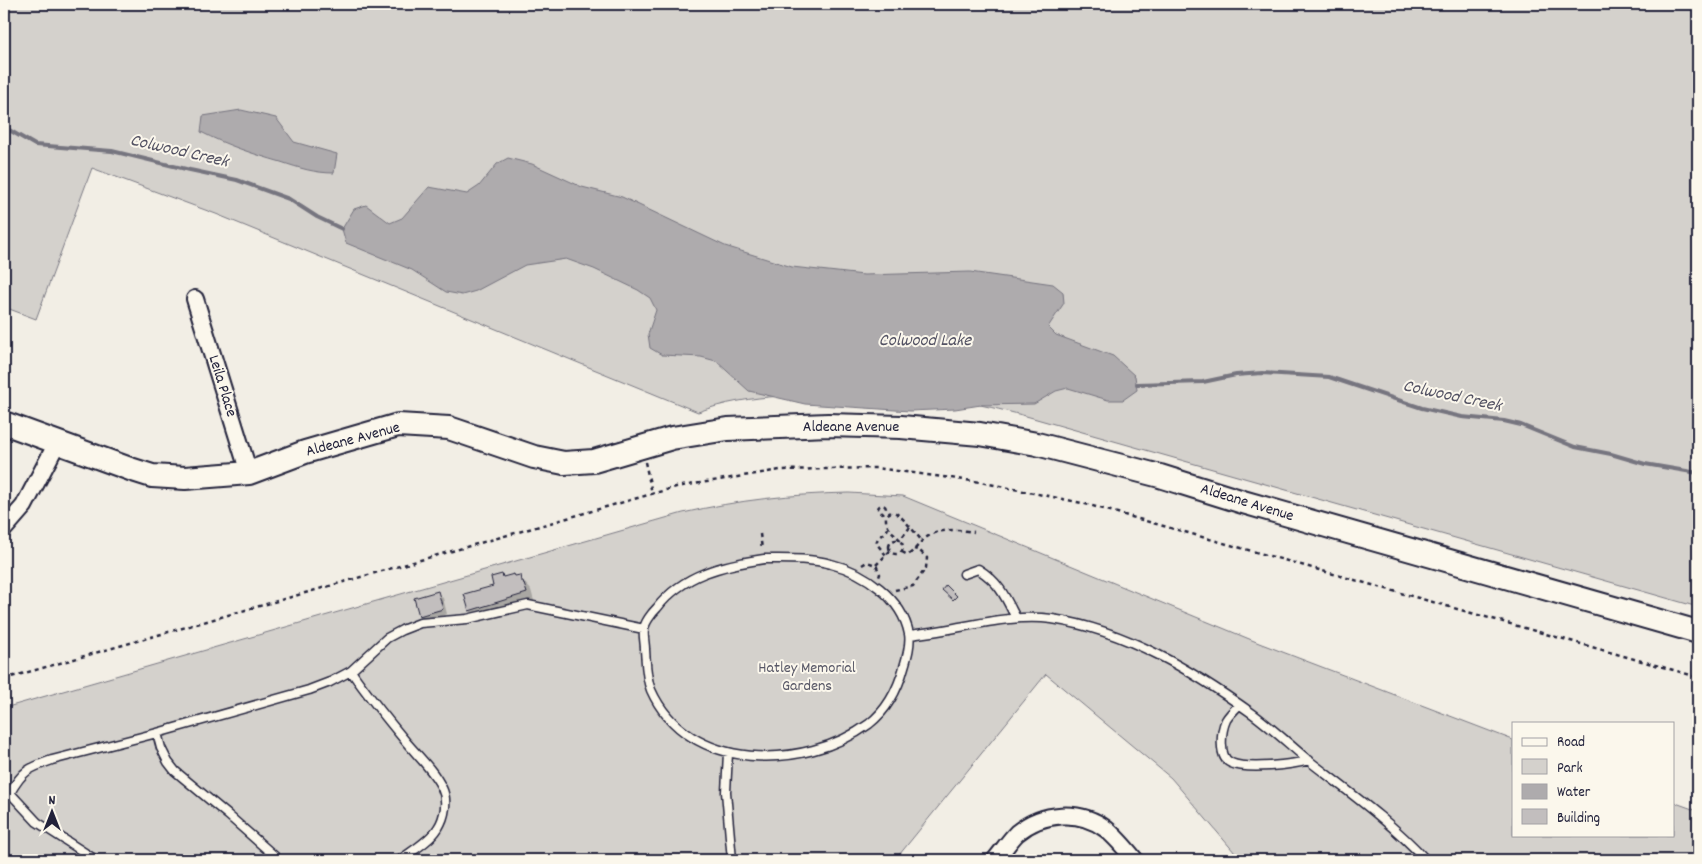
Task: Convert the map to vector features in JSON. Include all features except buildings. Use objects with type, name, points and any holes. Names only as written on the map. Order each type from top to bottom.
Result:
[{"type":"street","name":"Leila Place","points":[[195,299],[249,473]]},
{"type":"street","name":"Aldeane Avenue","points":[[4,423],[130,470],[152,476],[185,478],[249,473],[306,452],[398,426],[449,428],[534,457],[564,463],[594,461],[672,438],[728,429],[810,426],[901,427],[980,434],[1037,444],[1160,476],[1262,508],[1698,632]]},
{"type":"street","points":[[4,529],[24,506],[57,443]]},
{"type":"street","points":[[995,860],[1017,833],[1037,820],[1060,814],[1084,818],[1106,828],[1135,860]]},
{"type":"lane","points":[[764,559],[808,560],[830,563],[858,573],[887,595],[904,619],[910,635],[907,656],[898,687],[891,700],[869,723],[836,741],[792,755],[750,756],[728,753],[710,747],[681,729],[658,703],[651,689],[647,672],[644,629],[653,612],[666,595],[700,574],[740,562],[764,559]]},
{"type":"lane","points":[[964,574],[978,569],[990,577],[999,586],[1016,618]]},
{"type":"lane","points":[[96,860],[37,822],[7,792],[19,778],[33,767],[52,760],[157,733],[309,690],[330,682],[351,671],[387,638],[420,623],[467,619],[528,605],[644,629]]},
{"type":"lane","points":[[910,635],[1016,618],[1053,619],[1111,634],[1168,660],[1198,677],[1267,725],[1397,831],[1426,860]]},
{"type":"lane","points":[[351,671],[367,695],[430,771],[443,790],[445,802],[444,816],[438,829],[427,840],[400,860]]},
{"type":"lane","points":[[1238,705],[1226,720],[1223,732],[1224,752],[1226,759],[1230,763],[1281,766],[1309,760]]},
{"type":"lane","points":[[157,733],[161,748],[175,771],[279,860]]},
{"type":"lane","points":[[728,753],[726,799],[732,860]]},
{"type":"path","points":[[642,446],[652,493]]},
{"type":"path","points":[[902,552],[904,547],[900,540],[888,529],[887,513],[895,512],[922,541]]},
{"type":"path","points":[[900,540],[910,527]]},
{"type":"path","points":[[886,555],[876,542],[888,529]]},
{"type":"path","points":[[890,551],[896,554],[902,552],[908,555],[922,541],[932,535],[952,529],[974,532]]},
{"type":"path","points":[[760,534],[764,559]]},
{"type":"path","points":[[876,565],[890,551],[890,542],[896,539],[900,540]]},
{"type":"path","points":[[887,595],[898,589],[912,586],[926,568],[927,558],[920,551],[914,549]]},
{"type":"green space","points":[[4,4],[1698,4],[1698,607],[1026,416],[970,403],[930,398],[801,395],[738,401],[698,412],[216,214],[92,168],[36,319],[4,307]]},
{"type":"green space","name":"Hatley Memorial Gardens","points":[[849,493],[903,496],[1259,643],[1512,740],[1512,836],[1674,836],[1674,802],[1698,811],[1698,860],[1241,860],[1171,778],[1046,674],[895,860],[4,860],[4,708],[683,513],[766,498]]},
{"type":"water","points":[[241,110],[276,118],[294,142],[337,154],[334,173],[294,166],[240,149],[201,132],[203,116]]},
{"type":"water","name":"Colwood Lake","points":[[508,158],[532,164],[582,187],[622,197],[725,246],[792,267],[864,275],[970,272],[1053,284],[1063,292],[1064,303],[1048,327],[1056,335],[1113,356],[1135,376],[1137,390],[1123,400],[1108,400],[1068,388],[1056,391],[1034,404],[981,405],[955,409],[910,411],[805,404],[749,391],[716,361],[701,357],[662,355],[650,348],[648,334],[656,310],[650,298],[638,290],[594,269],[566,259],[525,265],[476,291],[462,295],[446,292],[412,270],[346,243],[342,229],[354,209],[366,205],[390,223],[402,218],[429,187],[467,194],[479,186],[497,164]]},
{"type":"waterway","name":"Colwood Creek","points":[[4,127],[35,145],[112,151],[237,180],[289,199],[317,217],[342,229]]},
{"type":"waterway","name":"Colwood Creek","points":[[1137,384],[1203,382],[1236,375],[1262,373],[1329,377],[1422,408],[1462,417],[1504,421],[1521,425],[1575,447],[1611,454],[1645,464],[1698,473]]}]
